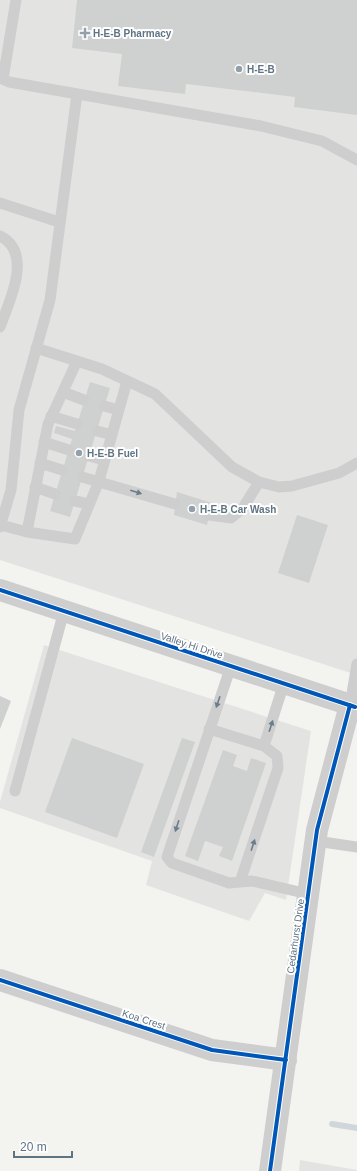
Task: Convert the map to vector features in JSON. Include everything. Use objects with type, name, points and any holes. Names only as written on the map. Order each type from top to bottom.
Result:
[{"type":"street","name":"Valley Hi Drive","points":[[0,590],[354,706]]},
{"type":"street","name":"Cedarhurst Drive","points":[[270,1171],[316,841],[354,706]]},
{"type":"street","name":"Koa Crest","points":[[0,980],[212,1050],[286,1060]]},
{"type":"lane","points":[[16,0],[1,79],[9,82],[261,126],[322,141],[357,160]]},
{"type":"lane","points":[[77,94],[59,222],[50,300],[19,410],[11,490],[0,526],[27,532],[75,539],[99,481],[127,381]]},
{"type":"lane","points":[[0,203],[59,222]]},
{"type":"lane","points":[[0,236],[13,249],[18,261],[17,276],[0,328]]},
{"type":"lane","points":[[36,348],[102,369],[155,394],[232,466],[259,482],[279,487],[292,486],[339,473],[357,463]]},
{"type":"lane","points":[[27,532],[44,442],[51,416],[77,361]]},
{"type":"lane","points":[[63,392],[84,400]]},
{"type":"lane","points":[[104,406],[119,410]]},
{"type":"lane","points":[[51,416],[77,424]]},
{"type":"lane","points":[[97,431],[112,435]]},
{"type":"lane","points":[[44,442],[69,450]]},
{"type":"lane","points":[[89,456],[104,460]]},
{"type":"lane","points":[[40,463],[62,470]]},
{"type":"lane","points":[[82,477],[175,504]]},
{"type":"lane","points":[[209,515],[231,518],[243,508],[259,482]]},
{"type":"lane","points":[[35,487],[55,494]]},
{"type":"lane","points":[[75,501],[89,504]]},
{"type":"lane","points":[[15,791],[64,611]]},
{"type":"lane","points":[[354,706],[357,664]]},
{"type":"lane","points":[[231,666],[167,858],[172,863],[229,883],[252,881],[308,894]]},
{"type":"lane","points":[[264,746],[284,683]]},
{"type":"lane","points":[[209,729],[264,746],[277,756],[278,768],[240,882]]},
{"type":"lane","points":[[316,841],[357,847]]},
{"type":"shaded area","points":[[0,0],[357,0],[357,675],[0,560]]},
{"type":"shaded area","points":[[44,645],[311,731],[286,900],[265,893],[249,921],[146,885],[152,861],[0,808],[0,802]]},
{"type":"shaded area","points":[[300,1160],[357,1170],[357,1171],[299,1171]]},
{"type":"building","name":"H-E-B","points":[[77,0],[357,0],[357,115],[294,107],[295,97],[186,84],[185,94],[118,86],[122,54],[72,48]]},
{"type":"building","name":"H-E-B Fuel","points":[[90,382],[110,388],[70,517],[50,511],[72,439],[54,433],[56,426],[75,431]]},
{"type":"building","name":"H-E-B Car Wash","points":[[177,492],[212,503],[207,525],[174,515]]},
{"type":"building","points":[[297,515],[328,525],[309,583],[278,573]]},
{"type":"building","points":[[0,696],[11,701],[0,729]]},
{"type":"building","points":[[72,738],[144,764],[117,838],[45,812]]},
{"type":"building","points":[[182,738],[195,742],[154,857],[141,852]]},
{"type":"building","points":[[223,750],[237,755],[233,766],[247,771],[251,758],[266,763],[232,861],[219,856],[223,847],[205,841],[198,861],[185,856]]},
{"type":"waterway","points":[[332,1124],[357,1128]]},
{"type":"cycle path","points":[[0,590],[355,707]]},
{"type":"cycle path","points":[[270,1171],[317,830],[350,705]]},
{"type":"cycle path","points":[[0,980],[212,1050],[286,1060]]},
{"type":"place","name":"H-E-B Pharmacy","points":[[85,33]]},
{"type":"place","name":"H-E-B","points":[[239,69]]},
{"type":"place","name":"H-E-B Fuel","points":[[79,453]]},
{"type":"place","name":"H-E-B Car Wash","points":[[192,509]]}]
